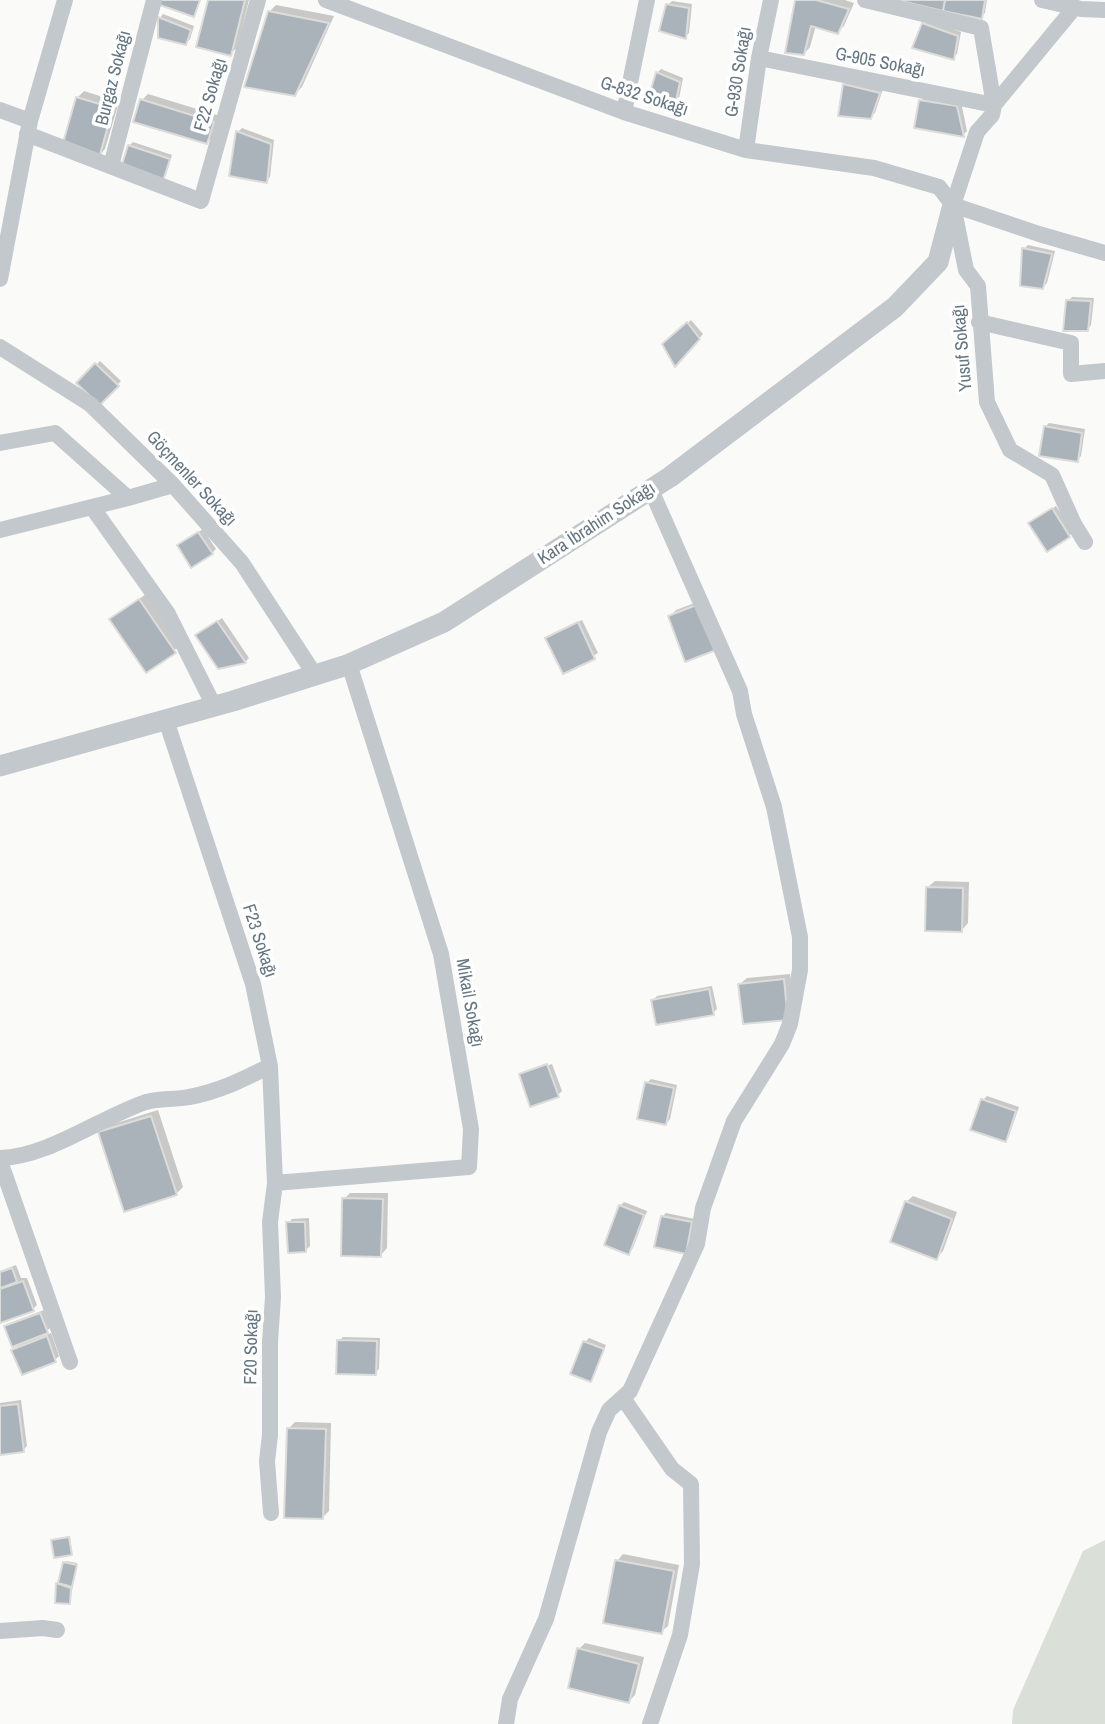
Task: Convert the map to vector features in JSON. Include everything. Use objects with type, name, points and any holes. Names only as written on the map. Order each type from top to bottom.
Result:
[{"type":"street","points":[[0,279],[28,127],[65,0]]},
{"type":"street","name":"Burgaz Sokağı","points":[[111,166],[154,0]]},
{"type":"street","name":"F22 Sokağı","points":[[111,166],[201,201],[258,0]]},
{"type":"street","name":"G-832 Sokağı","points":[[326,0],[624,112],[746,150],[905,176],[939,187],[953,205]]},
{"type":"street","points":[[624,112],[647,0]]},
{"type":"street","name":"G-930 Sokağı","points":[[746,150],[759,58],[771,0]]},
{"type":"street","points":[[865,0],[981,28],[994,105],[992,115],[977,132],[953,205],[1105,253]]},
{"type":"street","points":[[1042,0],[1105,10]]},
{"type":"street","points":[[994,105],[1075,7]]},
{"type":"street","name":"G-905 Sokağı","points":[[759,58],[994,105]]},
{"type":"street","points":[[0,110],[28,127],[111,166]]},
{"type":"street","name":"Yusuf Sokağı","points":[[953,205],[966,270],[978,286],[987,402],[1010,450],[1052,475],[1085,542]]},
{"type":"street","name":"Kara İbrahim Sokağı","points":[[0,766],[214,706],[349,664],[444,622],[651,490],[895,307],[938,262],[953,205]]},
{"type":"street","points":[[979,322],[1071,343],[1071,374],[1105,371]]},
{"type":"street","name":"Göçmenler Sokağı","points":[[0,347],[90,404],[173,485],[242,563],[314,675]]},
{"type":"street","points":[[0,443],[55,433],[128,498]]},
{"type":"street","points":[[0,530],[173,485]]},
{"type":"street","points":[[506,1724],[510,1699],[546,1619],[599,1432],[609,1410],[630,1391],[697,1244],[703,1208],[734,1121],[782,1044],[790,1024],[800,970],[800,937],[774,807],[744,714],[740,691],[651,490]]},
{"type":"street","points":[[92,507],[168,614],[214,706]]},
{"type":"street","name":"Mikail Sokağı","points":[[275,1183],[469,1167],[471,1129],[441,954],[349,664]]},
{"type":"street","name":"F23 Sokağı","points":[[166,720],[253,984],[270,1066],[275,1183]]},
{"type":"street","points":[[70,1362],[0,1159],[36,1153],[150,1101],[189,1097],[235,1083],[270,1066]]},
{"type":"street","name":"F20 Sokağı","points":[[271,1513],[267,1461],[273,1297],[270,1222],[275,1183]]},
{"type":"street","points":[[623,1398],[672,1468],[691,1484],[692,1564],[680,1635],[650,1724]]},
{"type":"street","points":[[0,1631],[43,1628],[57,1630]]},
{"type":"shaded area","points":[[1105,1540],[1105,1724],[1012,1724],[1013,1710],[1083,1551]]},
{"type":"building","points":[[159,0],[200,0],[194,17],[157,4]]},
{"type":"building","points":[[208,0],[245,0],[231,56],[196,47]]},
{"type":"building","points":[[795,0],[816,0],[849,9],[838,34],[811,26],[804,55],[785,53]]},
{"type":"building","points":[[897,0],[945,0],[943,11]]},
{"type":"building","points":[[945,0],[985,0],[982,19],[943,11]]},
{"type":"building","points":[[666,4],[689,8],[686,39],[659,31]]},
{"type":"building","points":[[268,11],[329,23],[295,96],[244,87]]},
{"type":"building","points":[[158,17],[191,30],[186,45],[158,38]]},
{"type":"building","points":[[922,23],[958,36],[954,60],[912,48]]},
{"type":"building","points":[[656,72],[680,82],[674,110],[647,103]]},
{"type":"building","points":[[843,84],[880,93],[871,119],[838,116]]},
{"type":"building","points":[[76,97],[113,108],[99,158],[63,143]]},
{"type":"building","points":[[140,99],[214,122],[207,144],[133,122]]},
{"type":"building","points":[[919,100],[957,106],[964,137],[914,128]]},
{"type":"building","points":[[236,131],[271,144],[267,183],[229,176]]},
{"type":"building","points":[[128,145],[170,159],[163,181],[121,168]]},
{"type":"building","points":[[1022,248],[1052,254],[1043,289],[1020,286]]},
{"type":"building","points":[[1066,300],[1091,301],[1088,331],[1063,331]]},
{"type":"building","points":[[687,322],[700,339],[675,367],[662,344]]},
{"type":"building","points":[[95,363],[119,386],[100,405],[76,383]]},
{"type":"building","points":[[1044,426],[1082,433],[1078,462],[1039,456]]},
{"type":"building","points":[[1052,508],[1070,537],[1047,552],[1028,523]]},
{"type":"building","points":[[198,532],[213,554],[191,568],[177,545]]},
{"type":"building","points":[[139,599],[176,653],[146,673],[109,619]]},
{"type":"building","points":[[699,604],[716,650],[685,662],[668,616]]},
{"type":"building","points":[[217,621],[246,663],[218,669],[195,635]]},
{"type":"building","points":[[578,622],[595,659],[563,674],[545,638]]},
{"type":"building","points":[[926,887],[963,888],[962,932],[925,931]]},
{"type":"building","points":[[784,979],[788,1020],[743,1024],[738,984]]},
{"type":"building","points":[[709,989],[714,1015],[656,1025],[651,1000]]},
{"type":"building","points":[[547,1064],[559,1097],[530,1107],[519,1074]]},
{"type":"building","points":[[645,1082],[674,1088],[666,1125],[637,1119]]},
{"type":"building","points":[[981,1099],[1016,1111],[1006,1142],[970,1130]]},
{"type":"building","points":[[151,1116],[177,1195],[124,1212],[98,1132]]},
{"type":"building","points":[[342,1198],[383,1199],[381,1257],[341,1256]]},
{"type":"building","points":[[905,1201],[952,1219],[937,1260],[890,1242]]},
{"type":"building","points":[[619,1205],[644,1215],[629,1255],[604,1245]]},
{"type":"building","points":[[661,1216],[692,1222],[686,1254],[654,1247]]},
{"type":"building","points":[[286,1222],[305,1222],[306,1252],[288,1253]]},
{"type":"building","points":[[12,1268],[17,1282],[0,1288],[0,1272]]},
{"type":"building","points":[[23,1281],[34,1311],[0,1323],[0,1289]]},
{"type":"building","points":[[40,1313],[48,1333],[12,1347],[4,1326]]},
{"type":"building","points":[[47,1336],[56,1362],[22,1375],[11,1350]]},
{"type":"building","points":[[337,1340],[377,1341],[376,1375],[336,1374]]},
{"type":"building","points":[[583,1341],[604,1349],[591,1382],[570,1374]]},
{"type":"building","points":[[18,1404],[24,1452],[0,1455],[0,1406]]},
{"type":"building","points":[[287,1428],[326,1429],[323,1519],[284,1518]]},
{"type":"building","points":[[69,1537],[72,1555],[54,1558],[51,1540]]},
{"type":"building","points":[[615,1560],[674,1571],[662,1634],[603,1623]]},
{"type":"building","points":[[63,1562],[77,1565],[72,1587],[58,1583]]},
{"type":"building","points":[[56,1583],[71,1588],[70,1604],[55,1603]]},
{"type":"building","points":[[577,1648],[639,1664],[629,1703],[568,1688]]}]
